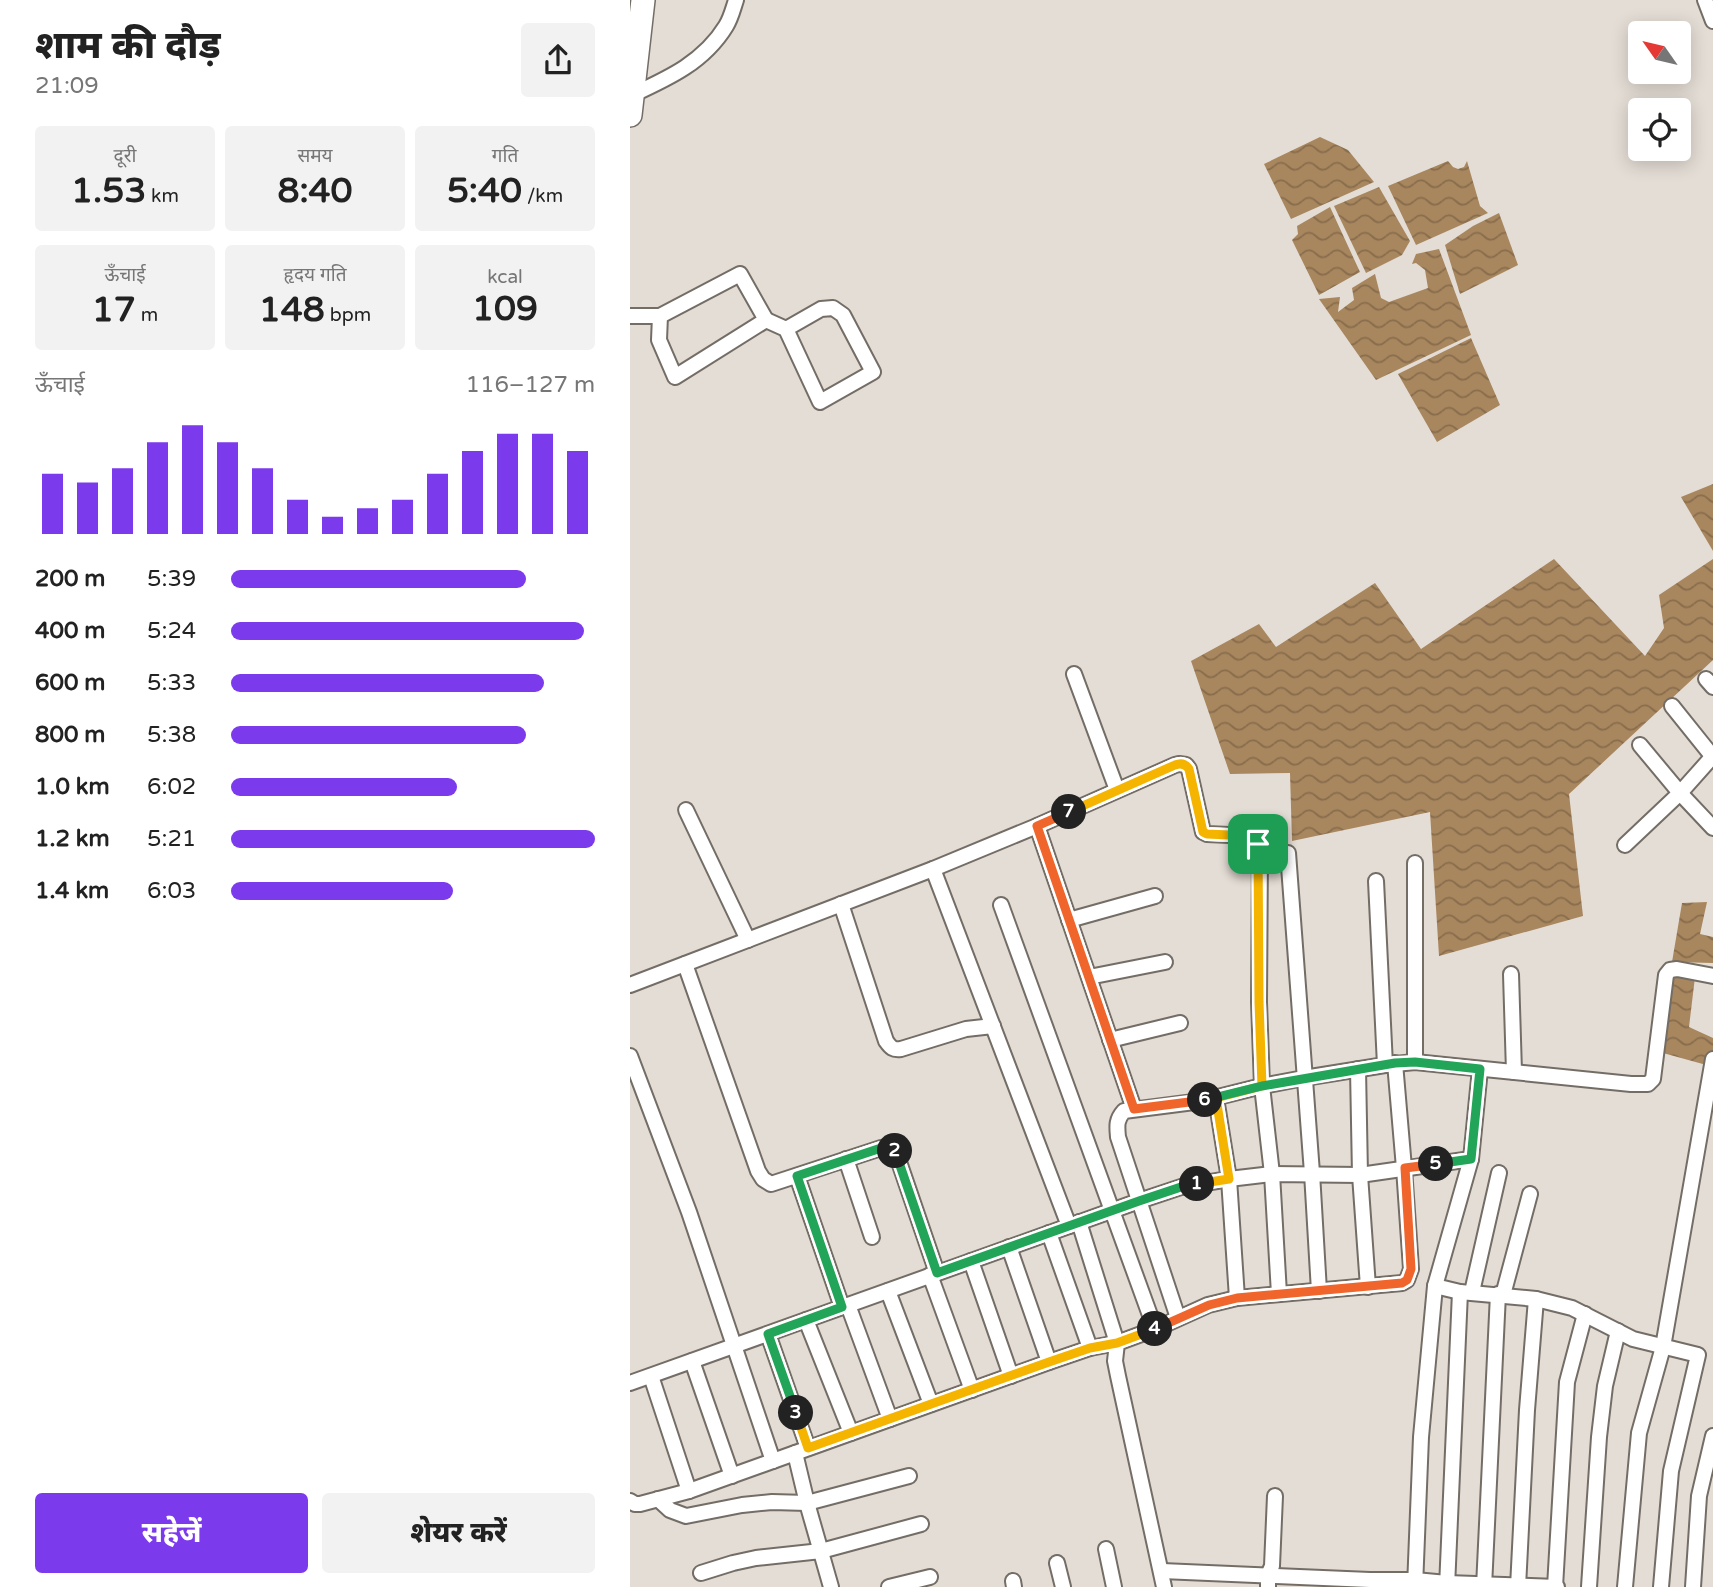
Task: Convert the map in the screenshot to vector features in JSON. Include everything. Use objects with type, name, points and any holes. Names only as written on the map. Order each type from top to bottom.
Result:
[{"type":"highway","points":[[631,105],[643,0]]},
{"type":"street","points":[[631,105],[712,46],[727,24],[736,0]]},
{"type":"street","points":[[1704,0],[1713,21]]},
{"type":"street","points":[[630,316],[660,316],[740,274],[766,320],[786,329],[820,402],[873,372],[843,315],[833,309],[821,309],[786,329]]},
{"type":"street","points":[[660,316],[659,340],[675,377],[766,320]]},
{"type":"street","points":[[1074,674],[1117,790]]},
{"type":"street","points":[[1625,845],[1680,793],[1713,757],[1672,706]]},
{"type":"street","points":[[1640,745],[1713,828]]},
{"type":"street","points":[[630,985],[933,869],[1175,765],[1186,765],[1203,832],[1251,836],[1258,844],[1262,1086],[1272,1174],[1279,1294]]},
{"type":"street","points":[[686,810],[748,940]]},
{"type":"street","points":[[1037,826],[1134,1109]]},
{"type":"street","points":[[1288,853],[1319,1291]]},
{"type":"street","points":[[1415,863],[1415,1062]]},
{"type":"street","points":[[933,869],[993,1026],[1074,1224],[1117,1343],[1115,1361],[1164,1587]]},
{"type":"street","points":[[630,1501],[640,1504],[690,1491],[1049,1362],[1090,1348],[1117,1343],[1209,1305],[1237,1298],[1368,1287],[1407,1280],[1410,1275],[1405,1168],[1390,1064],[1376,881]]},
{"type":"street","points":[[1069,920],[1155,895]]},
{"type":"street","points":[[841,904],[886,1041],[891,1048],[901,1049],[966,1029],[993,1026]]},
{"type":"street","points":[[1001,905],[1155,1329]]},
{"type":"street","points":[[1089,977],[1164,962]]},
{"type":"street","points":[[685,964],[763,1179],[771,1184],[887,1147],[894,1150],[972,1390]]},
{"type":"street","points":[[1178,1318],[1118,1137],[1116,1124],[1124,1111],[1216,1098],[1304,1078],[1415,1062],[1648,1084],[1653,1079],[1666,975],[1670,970],[1677,969],[1713,976]]},
{"type":"street","points":[[1511,974],[1514,1072]]},
{"type":"street","points":[[1110,1040],[1180,1023]]},
{"type":"street","points":[[630,1056],[689,1212],[773,1461]]},
{"type":"street","points":[[1625,1587],[1639,1433],[1663,1347],[1713,1059]]},
{"type":"street","points":[[1358,1069],[1360,1175],[1368,1287]]},
{"type":"street","points":[[1415,1583],[1421,1437],[1434,1286],[1471,1159],[1480,1069]]},
{"type":"street","points":[[1216,1098],[1229,1179],[1237,1298]]},
{"type":"street","points":[[846,1159],[872,1237]]},
{"type":"street","points":[[630,1383],[1181,1187],[1272,1174],[1360,1175],[1471,1159]]},
{"type":"street","points":[[1447,1585],[1466,1292],[1499,1173]]},
{"type":"street","points":[[797,1176],[890,1419]]},
{"type":"street","points":[[1484,1586],[1501,1295],[1530,1195]]},
{"type":"street","points":[[1049,1233],[1090,1348]]},
{"type":"street","points":[[1009,1247],[1049,1362]]},
{"type":"street","points":[[971,1261],[1011,1376]]},
{"type":"street","points":[[1434,1286],[1536,1299],[1572,1308],[1633,1339],[1695,1353],[1699,1357],[1671,1471],[1661,1587]]},
{"type":"street","points":[[888,1291],[931,1404]]},
{"type":"street","points":[[1518,1586],[1536,1299]]},
{"type":"street","points":[[1162,1571],[1268,1581],[1556,1587],[1567,1381],[1585,1314]]},
{"type":"street","points":[[806,1320],[851,1433]]},
{"type":"street","points":[[1589,1587],[1599,1437],[1605,1386],[1618,1331]]},
{"type":"street","points":[[768,1334],[802,1451],[807,1503],[831,1587]]},
{"type":"street","points":[[692,1361],[732,1476]]},
{"type":"street","points":[[651,1376],[690,1491]]},
{"type":"street","points":[[1693,1587],[1699,1496],[1713,1436]]},
{"type":"street","points":[[658,1499],[670,1510],[686,1516],[742,1505],[807,1503],[909,1476]]},
{"type":"street","points":[[1268,1581],[1272,1566],[1275,1496]]},
{"type":"street","points":[[701,1573],[756,1558],[821,1551],[921,1524]]},
{"type":"street","points":[[1106,1549],[1114,1587]]},
{"type":"street","points":[[1058,1563],[1063,1587]]},
{"type":"street","points":[[888,1587],[930,1577]]},
{"type":"water","points":[[1320,137],[1348,150],[1374,182],[1291,219],[1264,164]]},
{"type":"water","points":[[1448,161],[1458,169],[1464,167],[1467,161],[1480,206],[1488,213],[1416,245],[1388,186]]},
{"type":"water","points":[[1379,187],[1410,241],[1402,255],[1366,273],[1334,206]]},
{"type":"water","points":[[1330,207],[1360,272],[1319,295],[1292,240],[1298,234],[1297,226]]},
{"type":"water","points":[[1499,213],[1518,265],[1460,294],[1445,245]]},
{"type":"water","points":[[1439,249],[1471,335],[1376,380],[1319,299],[1340,297],[1338,312],[1354,300],[1352,288],[1375,274],[1381,298],[1389,302],[1428,288],[1425,270],[1416,263],[1412,264],[1416,254]]},
{"type":"water","points":[[1471,338],[1500,405],[1437,442],[1398,374]]},
{"type":"water","points":[[1713,484],[1713,551],[1681,497]]},
{"type":"water","points":[[1554,559],[1645,656],[1664,628],[1659,595],[1713,559],[1713,660],[1569,794],[1583,916],[1439,956],[1430,812],[1292,841],[1290,773],[1230,774],[1191,661],[1259,624],[1276,647],[1375,583],[1421,649]]},
{"type":"water","points":[[1707,902],[1700,934],[1713,937],[1713,963],[1672,962],[1682,903]]},
{"type":"water","points":[[1664,973],[1695,977],[1689,1027],[1713,1038],[1710,1066],[1663,1053]]},
{"type":"route","points":[[1258,844],[1251,836],[1203,832],[1189,769],[1182,764],[1037,826],[1134,1109],[1202,1101],[1262,1086],[1395,1063],[1415,1062],[1480,1069],[1471,1159],[1405,1168],[1411,1269],[1407,1280],[1368,1287],[1237,1298],[1209,1305],[1117,1343],[1090,1348],[808,1448],[768,1334],[842,1307],[797,1176],[881,1148],[894,1150],[937,1273],[1181,1187],[1229,1179],[1216,1098],[1262,1086],[1258,844]]}]
